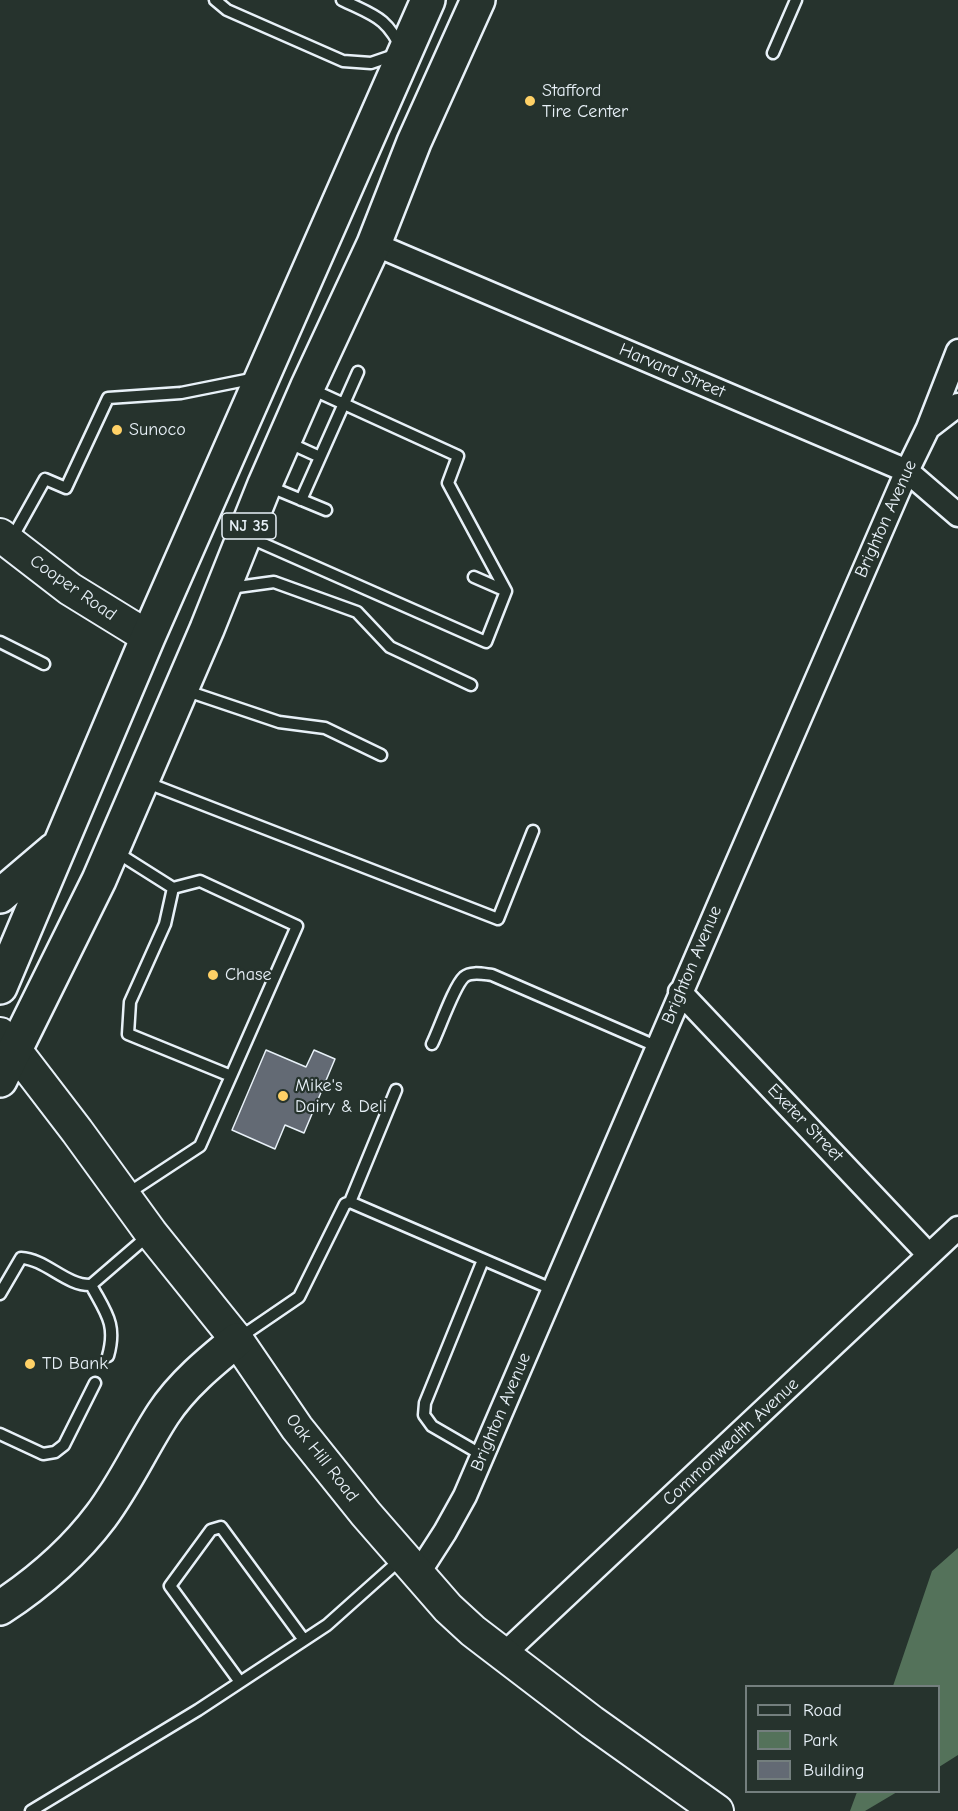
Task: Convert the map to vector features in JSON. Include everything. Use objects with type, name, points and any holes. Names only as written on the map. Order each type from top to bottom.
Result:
[{"type":"highway","name":"NJ 35","points":[[0,987],[148,638],[403,52],[428,0]]},
{"type":"highway","name":"NJ 35","points":[[0,1080],[7,1042],[99,880],[224,589],[265,484],[307,387],[374,244],[414,142],[478,0]]},
{"type":"highway","points":[[0,896],[60,845]]},
{"type":"highway","points":[[0,1608],[23,1593],[73,1549],[100,1517],[129,1475],[164,1413],[196,1374],[237,1340]]},
{"type":"street","name":"Harvard Street","points":[[374,244],[907,471],[958,515]]},
{"type":"street","name":"Brighton Avenue","points":[[411,1565],[465,1496],[680,992],[907,471],[928,428],[958,351]]},
{"type":"street","points":[[928,428],[958,405]]},
{"type":"street","name":"Cooper Road","points":[[5,539],[70,589],[148,638]]},
{"type":"street","name":"Exeter Street","points":[[680,992],[929,1255]]},
{"type":"street","name":"Oak Hill Road","points":[[7,1042],[151,1233],[237,1340],[297,1428],[366,1514],[448,1608],[503,1655],[717,1811]]},
{"type":"street","name":"Commonwealth Avenue","points":[[503,1655],[958,1228]]},
{"type":"lane","points":[[215,0],[227,10],[343,61],[371,63],[403,52],[394,33],[381,19],[342,0]]},
{"type":"lane","points":[[773,53],[796,0]]},
{"type":"lane","points":[[301,500],[358,372]]},
{"type":"lane","points":[[5,539],[45,479],[66,488],[108,398],[181,393],[262,376]]},
{"type":"lane","points":[[245,536],[486,642],[506,591],[448,483],[458,456],[307,387]]},
{"type":"lane","points":[[284,441],[320,457]]},
{"type":"lane","points":[[265,484],[326,510]]},
{"type":"lane","points":[[474,577],[506,591]]},
{"type":"lane","points":[[224,589],[274,582],[357,612],[390,647],[471,685]]},
{"type":"lane","points":[[0,642],[44,664]]},
{"type":"lane","points":[[181,689],[279,722],[325,728],[381,755]]},
{"type":"lane","points":[[142,781],[498,919],[533,831]]},
{"type":"lane","points":[[112,850],[173,888],[200,881],[297,926],[200,1146],[124,1196]]},
{"type":"lane","points":[[173,888],[165,924],[130,1002],[128,1034],[231,1076]]},
{"type":"lane","points":[[432,1044],[457,988],[464,977],[476,973],[492,975],[658,1047]]},
{"type":"lane","points":[[237,1340],[299,1296],[345,1204],[350,1202],[396,1090]]},
{"type":"lane","points":[[350,1202],[554,1290]]},
{"type":"lane","points":[[0,1294],[21,1258],[36,1262],[82,1285],[91,1285],[151,1233]]},
{"type":"lane","points":[[482,1455],[432,1426],[424,1415],[425,1403],[483,1260]]},
{"type":"lane","points":[[91,1285],[108,1315],[113,1331],[108,1356]]},
{"type":"lane","points":[[0,1434],[43,1454],[55,1452],[64,1445],[95,1383]]},
{"type":"lane","points":[[240,1682],[170,1586],[211,1530],[221,1527],[304,1640]]},
{"type":"lane","points":[[31,1811],[188,1716],[304,1640],[411,1565]]},
{"type":"green space","points":[[958,1548],[958,1755],[940,1766],[940,1685],[893,1685],[932,1571]]},
{"type":"green space","points":[[857,1793],[895,1793],[865,1811],[850,1811]]},
{"type":"building","name":"Mike's Dairy & Deli","points":[[266,1050],[306,1067],[314,1050],[335,1059],[304,1133],[285,1125],[275,1149],[232,1130]]},
{"type":"place","name":"Stafford Tire Center","points":[[530,101]]},
{"type":"place","name":"Sunoco","points":[[117,430]]},
{"type":"place","name":"Chase","points":[[213,975]]},
{"type":"place","name":"Mike's Dairy & Deli","points":[[283,1096]]},
{"type":"place","name":"TD Bank","points":[[30,1364]]}]
